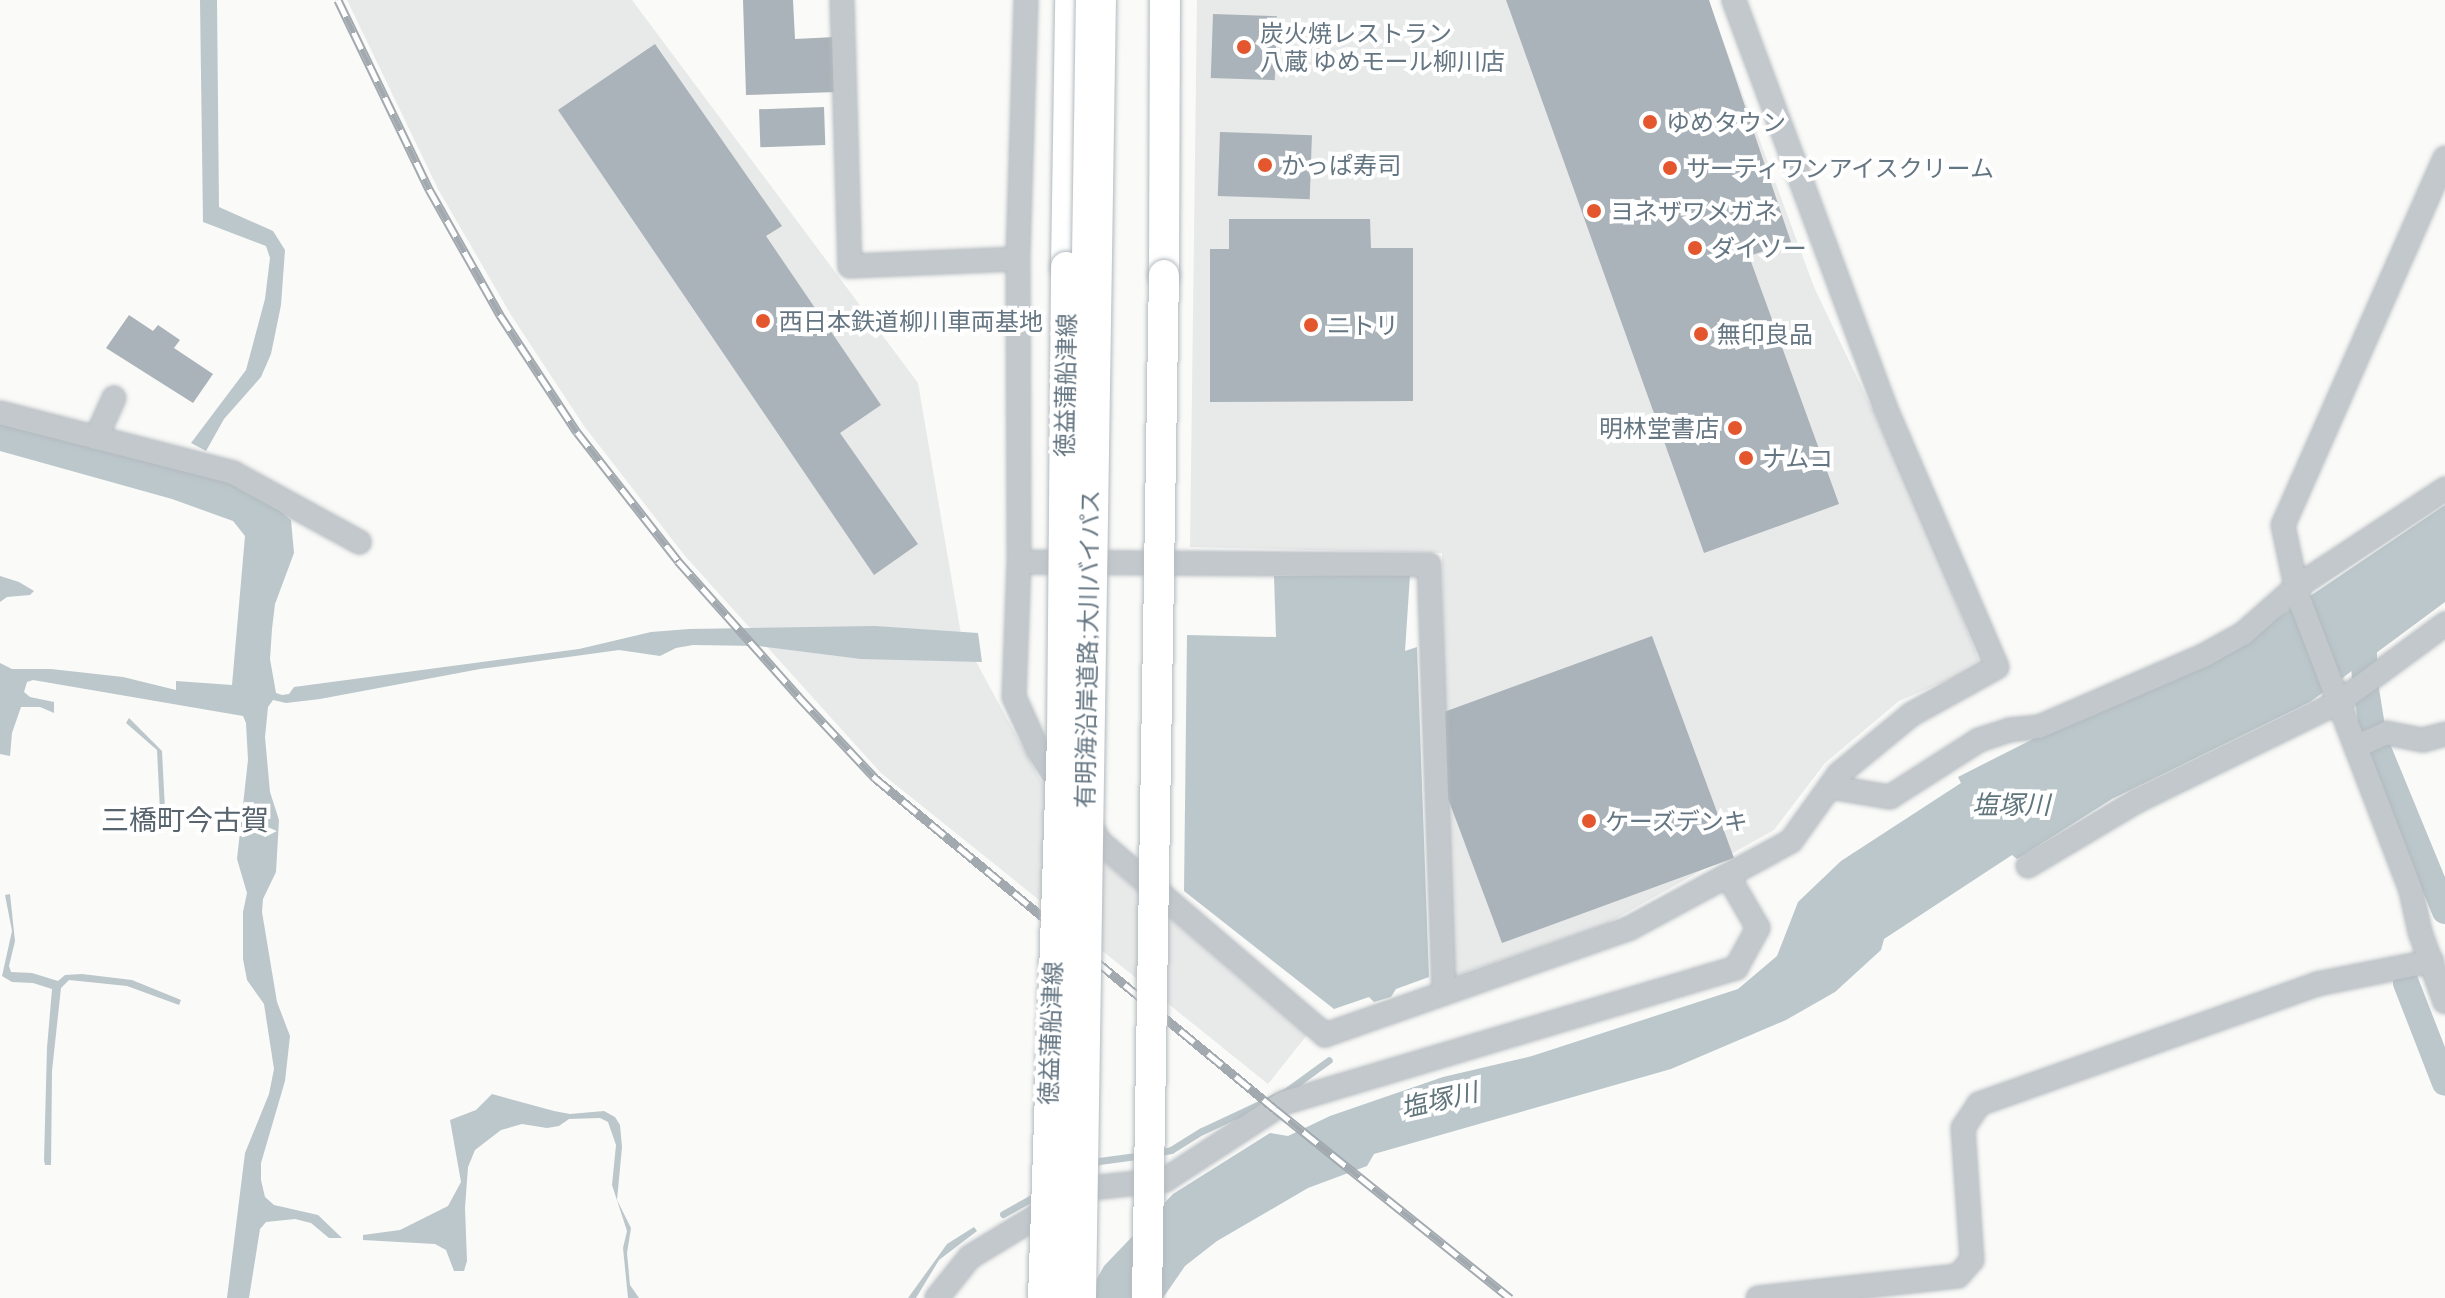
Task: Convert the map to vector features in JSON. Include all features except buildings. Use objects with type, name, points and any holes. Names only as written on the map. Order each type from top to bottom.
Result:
[{"type":"highway","name":"有明海沿岸道路;大川バイパス","points":[[1076,1298],[1096,0]]},
{"type":"main road","name":"徳益蒲船津線","points":[[1043,1298],[1062,738],[1070,0]]},
{"type":"main road","points":[[1147,1298],[1164,275],[1165,0]]},
{"type":"street","points":[[842,0],[850,266],[1018,259]]},
{"type":"street","points":[[1026,0],[1018,259],[1019,562],[1014,697],[1038,750],[1101,843],[1325,1035],[1444,990],[1630,928],[1728,876],[1791,841],[1839,774],[1912,714],[1997,667],[1884,404],[1734,0]]},
{"type":"street","points":[[2445,158],[2283,525],[2296,592],[2411,891],[2445,1002]]},
{"type":"street","points":[[96,438],[114,398]]},
{"type":"street","points":[[0,413],[233,473],[359,542]]},
{"type":"street","points":[[1830,787],[1890,797],[1979,740],[2009,730],[2039,727],[2205,655],[2243,634],[2296,592],[2445,489]]},
{"type":"street","points":[[1019,562],[1429,565],[1444,990]]},
{"type":"street","points":[[2028,866],[2137,801],[2339,702],[2445,624]]},
{"type":"street","points":[[2356,747],[2386,733],[2423,740],[2445,734]]},
{"type":"street","points":[[937,1298],[970,1257],[1082,1189],[1165,1180],[1243,1133],[1283,1103],[1736,968],[1758,928],[1728,876]]},
{"type":"street","points":[[1758,1298],[1958,1276],[1972,1260],[1963,1128],[1979,1104],[2317,984],[2432,961]]},
{"type":"shaded area","points":[[347,0],[632,0],[918,383],[961,634],[1068,831],[1307,1035],[1268,1084],[881,773],[685,556],[584,426],[511,315],[438,189]]},
{"type":"shaded area","points":[[1197,0],[1708,0],[1814,287],[1917,504],[1981,666],[1899,701],[1825,763],[1774,830],[1606,924],[1448,978],[1442,553],[1190,547]]},
{"type":"water","points":[[200,0],[217,0],[219,207],[273,231],[285,250],[281,305],[271,354],[261,377],[224,419],[206,451],[191,443],[246,370],[265,299],[270,258],[266,246],[203,222]]},
{"type":"water","points":[[0,421],[229,481],[270,503],[291,520],[294,553],[275,604],[270,659],[276,693],[282,695],[289,694],[294,687],[579,649],[651,632],[689,629],[875,626],[978,633],[982,662],[861,659],[758,646],[693,645],[676,648],[660,656],[619,650],[480,669],[320,699],[286,703],[273,700],[268,707],[265,737],[270,792],[279,820],[276,872],[263,899],[262,912],[277,1002],[290,1036],[285,1081],[261,1163],[261,1180],[265,1197],[274,1205],[318,1215],[342,1238],[329,1238],[311,1223],[295,1219],[266,1222],[260,1229],[249,1298],[227,1298],[245,1153],[269,1094],[274,1069],[264,1004],[247,980],[243,959],[243,912],[247,893],[237,859],[248,760],[246,723],[243,716],[33,680],[27,682],[24,692],[30,697],[54,702],[54,713],[40,707],[21,707],[12,733],[10,756],[0,754],[0,663],[12,669],[51,669],[123,677],[176,690],[176,681],[232,685],[245,536],[233,521],[172,499],[0,451]]},
{"type":"water","name":"塩塚川","points":[[2445,505],[2445,602],[2310,702],[2112,799],[2017,859],[2012,855],[1884,939],[1881,950],[1835,992],[1786,1020],[1671,1069],[1374,1154],[1367,1166],[1308,1188],[1217,1241],[1185,1266],[1163,1298],[1086,1298],[1104,1266],[1173,1194],[1270,1133],[1288,1136],[1330,1116],[1443,1077],[1532,1056],[1738,989],[1777,956],[1798,902],[1841,861],[1961,783],[1958,777],[2086,712],[2215,660]]},
{"type":"water","points":[[1410,575],[1405,651],[1417,647],[1429,977],[1396,989],[1391,997],[1374,1002],[1369,997],[1334,1009],[1184,891],[1187,635],[1276,637],[1274,576]]},
{"type":"water","points":[[0,576],[34,591],[30,595],[7,597],[0,602]]},
{"type":"water","points":[[129,718],[162,751],[165,810],[160,811],[157,750],[126,723]]},
{"type":"water","points":[[10,894],[15,941],[9,966],[11,972],[32,973],[58,981],[65,975],[82,974],[132,980],[181,1000],[179,1005],[127,986],[69,980],[61,988],[52,1071],[51,1165],[45,1165],[44,1160],[52,989],[33,983],[12,982],[2,976],[12,931],[5,895]]},
{"type":"water","points":[[492,1094],[570,1114],[604,1111],[615,1117],[620,1125],[622,1147],[617,1200],[631,1228],[627,1253],[630,1285],[639,1298],[628,1298],[623,1248],[627,1231],[612,1185],[616,1145],[608,1122],[600,1118],[569,1119],[559,1126],[547,1128],[522,1124],[501,1130],[475,1150],[468,1167],[465,1208],[467,1261],[464,1271],[454,1271],[446,1250],[435,1244],[363,1240],[363,1235],[400,1230],[448,1206],[461,1182],[450,1120],[476,1110]]},
{"type":"water","points":[[974,1227],[977,1231],[939,1260],[916,1298],[908,1298],[947,1244]]},
{"type":"waterway","points":[[2363,627],[2365,683],[2374,739],[2445,911]]},
{"type":"waterway","points":[[2406,983],[2445,1083]]},
{"type":"waterway","points":[[1156,1153],[1171,1150],[1202,1131],[1285,1092],[1329,1060]]},
{"type":"waterway","points":[[1090,1166],[1099,1161],[1144,1155]]},
{"type":"waterway","points":[[1003,1214],[1037,1195]]},
{"type":"railway","points":[[338,0],[429,189],[500,315],[577,432],[678,561],[799,697],[875,778],[1275,1109],[1510,1298]]},
{"type":"place","name":"炭火焼レストラン 八蔵 ゆめモール柳川店","points":[[1244,47]]},
{"type":"place","name":"ゆめタウン","points":[[1650,122]]},
{"type":"place","name":"かっぱ寿司","points":[[1265,165]]},
{"type":"place","name":"サーティワンアイスクリーム","points":[[1670,168]]},
{"type":"place","name":"ヨネザワメガネ","points":[[1594,211]]},
{"type":"place","name":"ダイソー","points":[[1695,248]]},
{"type":"place","name":"西日本鉄道柳川車両基地","points":[[763,321]]},
{"type":"place","name":"ニトリ","points":[[1311,325]]},
{"type":"place","name":"無印良品","points":[[1701,334]]},
{"type":"place","name":"明林堂書店","points":[[1735,428]]},
{"type":"place","name":"ナムコ","points":[[1746,458]]},
{"type":"place","name":"ケーズデンキ","points":[[1589,821]]},
{"type":"district","name":"三橋町今古賀","points":[[185,819]]}]
